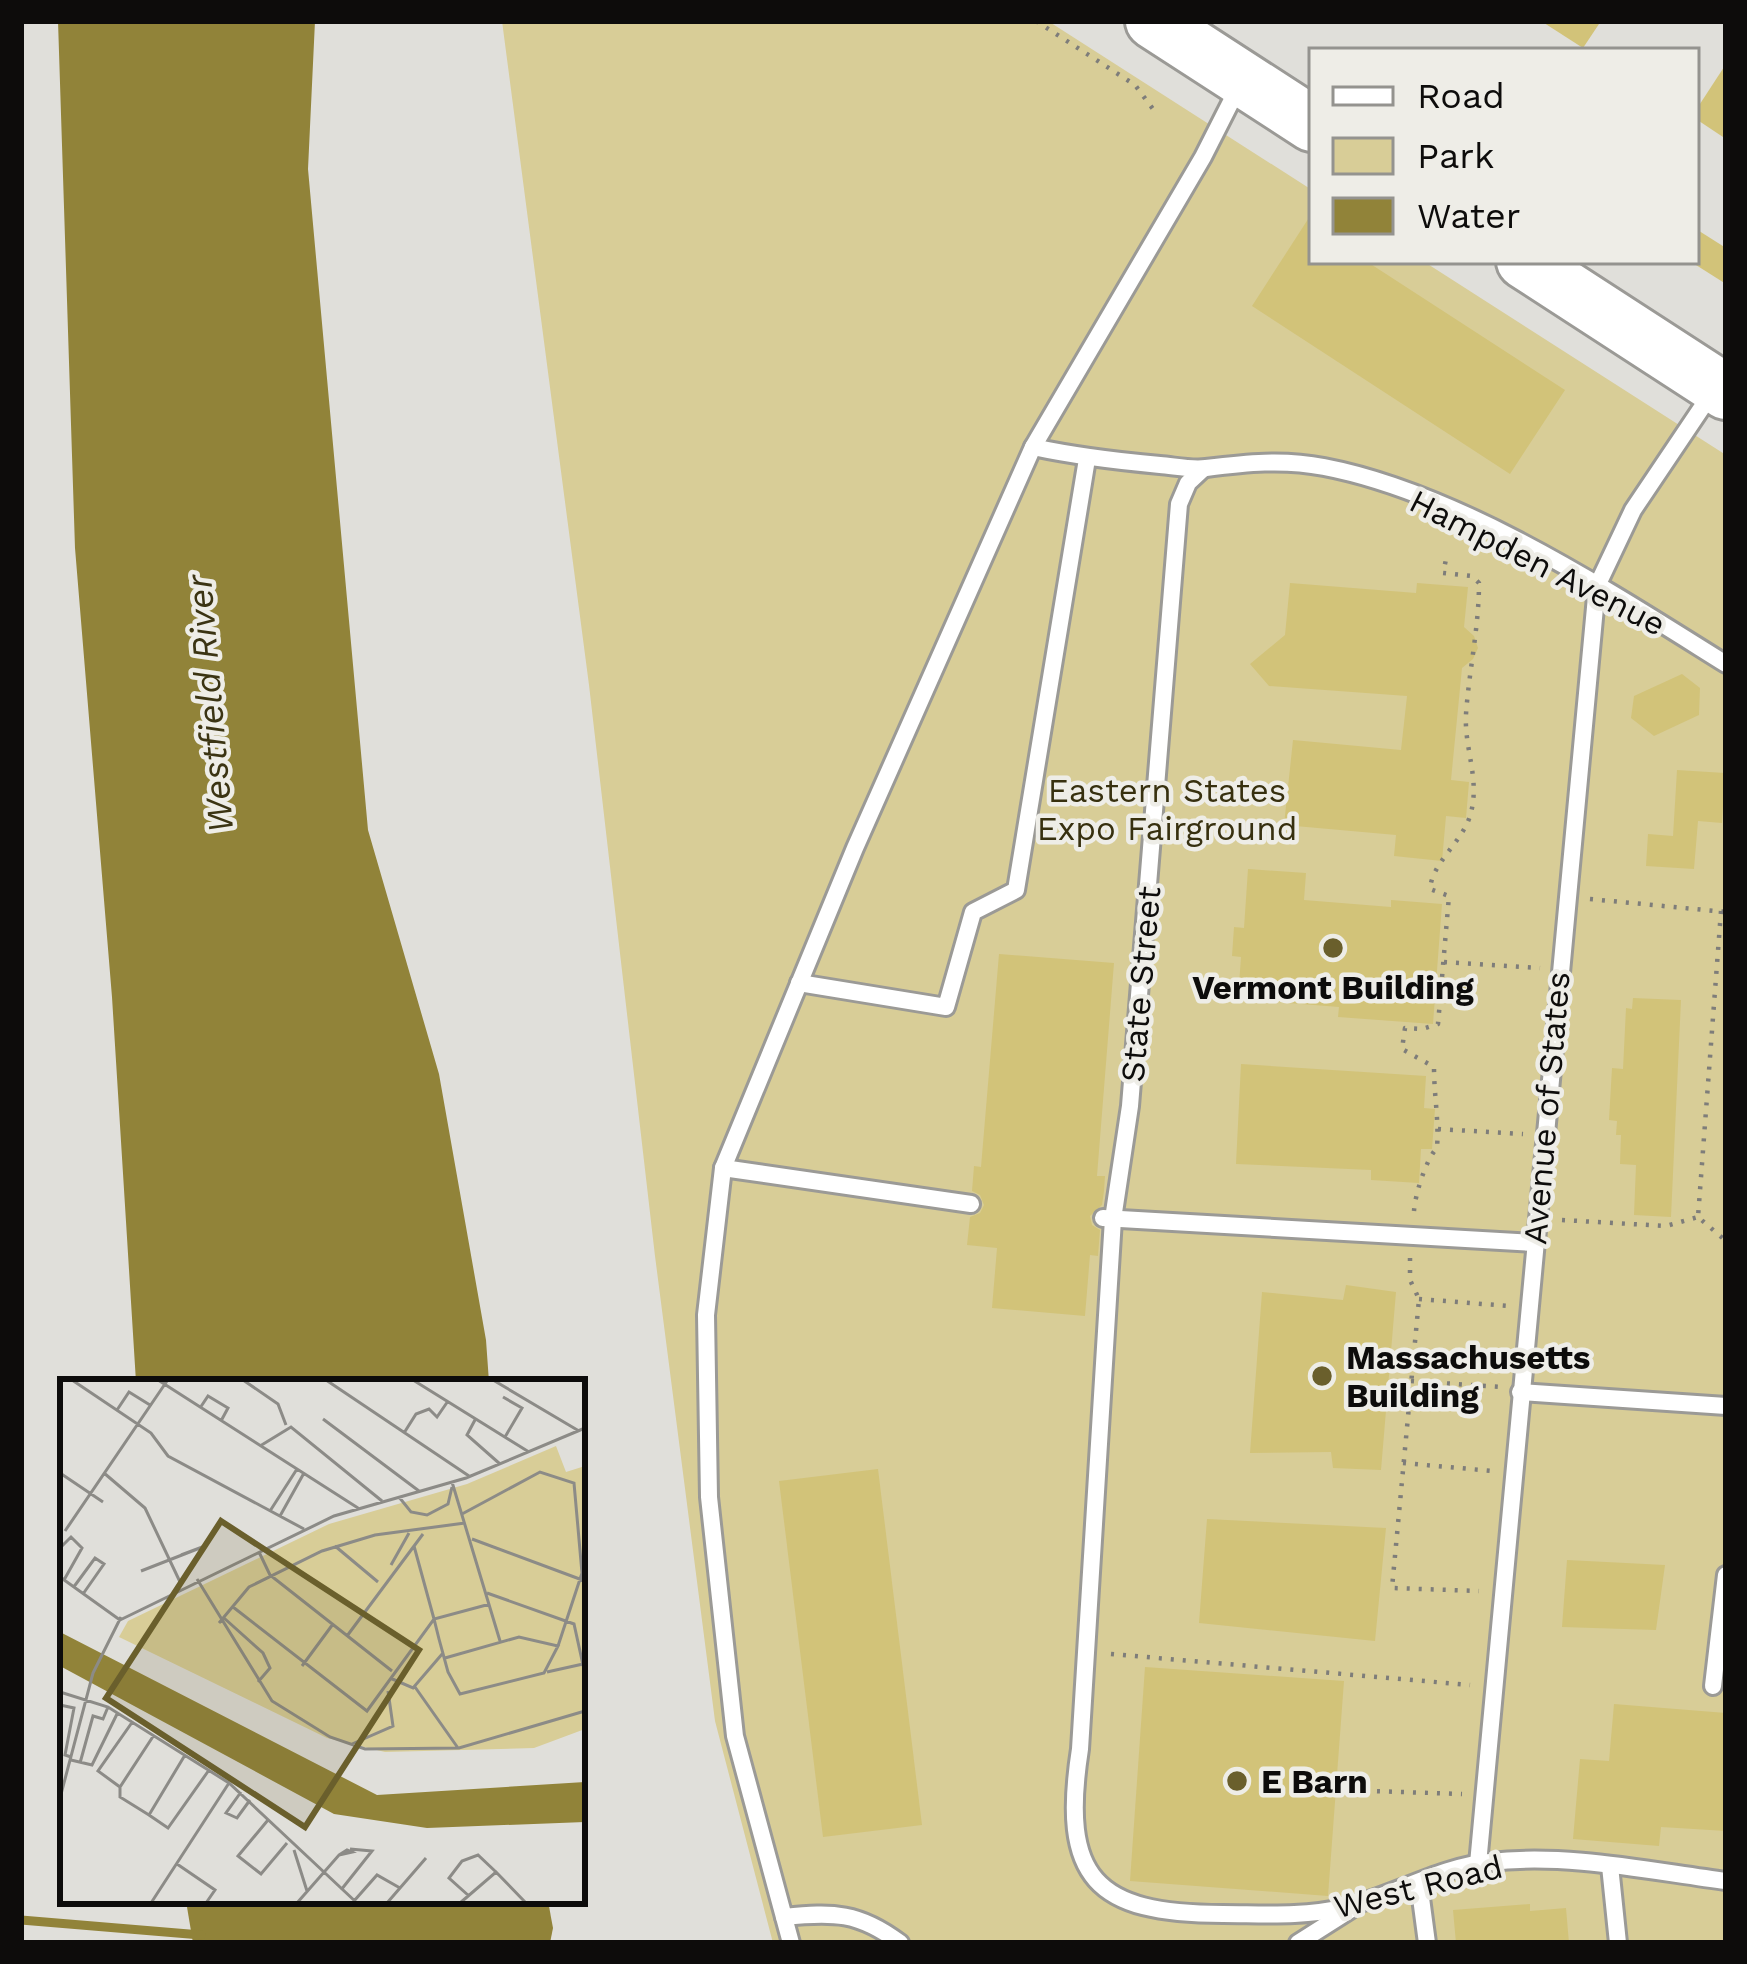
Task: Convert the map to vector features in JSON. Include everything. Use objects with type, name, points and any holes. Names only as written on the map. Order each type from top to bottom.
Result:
[{"type":"main road","points":[[1153,21],[1309,122]]},
{"type":"main road","points":[[1529,264],[1721,389]]},
{"type":"lane","points":[[790,1943],[735,1736],[710,1497],[706,1316],[723,1168],[854,848],[1033,447],[1203,157],[1243,79]]},
{"type":"lane","name":"Avenue of States","points":[[1478,1864],[1597,586],[1633,510],[1721,389]]},
{"type":"lane","name":"Hampden Avenue","points":[[1033,447],[1087,459],[1203,469],[1268,461],[1354,474],[1451,510],[1597,586],[1726,664]]},
{"type":"lane","points":[[799,983],[946,1007],[973,912],[1016,890],[1087,459]]},
{"type":"lane","name":"State Street","points":[[1112,1897],[1086,1870],[1074,1832],[1108,1218],[1130,1106],[1179,505],[1188,483],[1203,469]]},
{"type":"lane","points":[[723,1168],[971,1204]]},
{"type":"lane","points":[[1108,1218],[1533,1243]]},
{"type":"lane","points":[[1520,1390],[1726,1406]]},
{"type":"lane","points":[[1713,1686],[1726,1575]]},
{"type":"lane","name":"West Road","points":[[1112,1897],[1178,1914],[1301,1914],[1361,1903],[1478,1864],[1529,1860],[1726,1881]]},
{"type":"lane","points":[[1610,1866],[1618,1943]]},
{"type":"lane","points":[[1419,1883],[1427,1943]]},
{"type":"lane","points":[[1298,1943],[1361,1903]]},
{"type":"lane","points":[[784,1917],[830,1912],[874,1923],[900,1943]]},
{"type":"path","points":[[1036,21],[1135,85],[1153,109]]},
{"type":"path","points":[[1447,555],[1443,573],[1472,576],[1479,583],[1466,708],[1468,750],[1476,775],[1470,816],[1431,877],[1430,889],[1449,896],[1438,1024],[1405,1028],[1402,1049],[1434,1067],[1438,1130],[1437,1148],[1428,1157],[1425,1179],[1415,1194],[1410,1280],[1419,1299],[1392,1588],[1502,1591]]},
{"type":"path","points":[[1566,897],[1724,912],[1698,1217]]},
{"type":"path","points":[[1444,962],[1559,969]]},
{"type":"path","points":[[1438,1130],[1544,1136]]},
{"type":"path","points":[[1536,1218],[1666,1226],[1698,1217]]},
{"type":"path","points":[[1698,1217],[1726,1240]]},
{"type":"path","points":[[1419,1299],[1527,1308]]},
{"type":"path","points":[[1411,1381],[1520,1390]]},
{"type":"path","points":[[1403,1463],[1513,1473]]},
{"type":"path","points":[[1086,1652],[1494,1688]]},
{"type":"path","points":[[1341,1790],[1485,1795]]},
{"type":"green space","name":"Eastern States Expo Fairground","points":[[502,21],[1048,21],[1309,188],[1309,264],[1428,264],[1726,455],[1726,1943],[773,1943],[715,1721],[589,685]]},
{"type":"water","name":"Westfield River","points":[[58,21],[315,21],[308,169],[368,830],[439,1074],[489,1379],[136,1379],[112,997],[75,548]]},
{"type":"water","points":[[186,1904],[549,1904],[553,1928],[550,1943],[193,1943]]},
{"type":"building","points":[[1541,21],[1601,21],[1583,48]]},
{"type":"building","points":[[1726,64],[1726,139],[1699,121],[1699,105]]},
{"type":"building","points":[[1309,218],[1309,264],[1371,264],[1565,390],[1510,474],[1252,306]]},
{"type":"building","points":[[1699,231],[1726,248],[1726,284],[1696,265]]},
{"type":"building","points":[[1290,583],[1416,593],[1417,583],[1468,587],[1464,627],[1478,648],[1462,668],[1451,780],[1469,782],[1466,818],[1446,816],[1442,861],[1394,856],[1396,835],[1284,825],[1293,740],[1401,750],[1407,696],[1269,686],[1250,664],[1285,635]]},
{"type":"building","points":[[1682,674],[1700,688],[1699,715],[1654,736],[1631,718],[1634,696]]},
{"type":"building","points":[[1677,770],[1725,773],[1722,823],[1698,821],[1694,869],[1646,866],[1648,834],[1673,836]]},
{"type":"building","name":"Vermont Building","points":[[1248,869],[1306,873],[1304,900],[1391,907],[1391,900],[1442,904],[1433,1024],[1338,1017],[1339,1007],[1238,999],[1241,957],[1232,956],[1234,927],[1244,928]]},
{"type":"building","points":[[999,954],[1114,963],[1097,1176],[1105,1176],[1104,1191],[1102,1205],[1090,1216],[1092,1225],[1100,1230],[1098,1256],[1090,1255],[1085,1316],[992,1308],[997,1248],[967,1245],[970,1217],[984,1205],[972,1191],[974,1166],[981,1167]]},
{"type":"building","points":[[1633,998],[1681,1000],[1671,1217],[1634,1215],[1636,1165],[1620,1164],[1621,1135],[1616,1135],[1617,1121],[1609,1120],[1612,1068],[1623,1069],[1626,1008],[1632,1009]]},
{"type":"building","points":[[1241,1064],[1426,1076],[1424,1108],[1435,1109],[1432,1149],[1421,1149],[1419,1183],[1371,1180],[1371,1170],[1236,1164]]},
{"type":"building","name":"Massachusetts Building","points":[[1346,1285],[1396,1292],[1381,1470],[1333,1468],[1331,1452],[1250,1453],[1262,1292],[1343,1300]]},
{"type":"building","points":[[878,1469],[922,1825],[823,1837],[779,1481]]},
{"type":"building","points":[[1207,1519],[1386,1528],[1375,1641],[1199,1623]]},
{"type":"building","points":[[1567,1560],[1665,1565],[1656,1630],[1562,1627]]},
{"type":"building","name":"E Barn","points":[[1145,1667],[1344,1681],[1328,1896],[1130,1881]]},
{"type":"building","points":[[1614,1704],[1726,1713],[1726,1831],[1661,1827],[1659,1846],[1573,1839],[1580,1759],[1609,1761]]},
{"type":"building","points":[[1530,1904],[1530,1911],[1566,1908],[1569,1943],[1456,1943],[1453,1910]]},
{"type":"waterway","points":[[21,1920],[201,1935]]},
{"type":"place","name":"Vermont Building","points":[[1333,948]]},
{"type":"place","name":"Massachusetts Building","points":[[1322,1376]]},
{"type":"place","name":"E Barn","points":[[1237,1781]]}]
